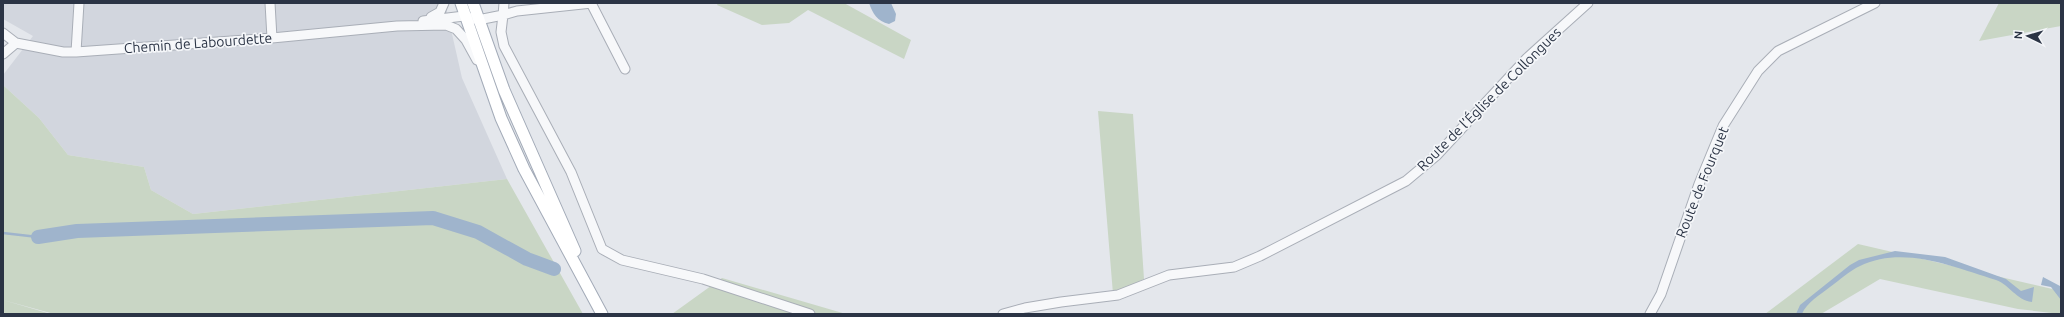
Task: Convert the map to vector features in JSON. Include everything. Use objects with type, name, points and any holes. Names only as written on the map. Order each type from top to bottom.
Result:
[{"type":"main road","points":[[461,3],[464,16],[501,118],[524,169],[600,311]]},
{"type":"main road","points":[[473,3],[504,90],[600,311]]},
{"type":"street","points":[[76,52],[79,3]]},
{"type":"street","points":[[270,3],[272,38]]},
{"type":"street","points":[[397,26],[435,16],[440,12],[444,3]]},
{"type":"street","points":[[504,3],[501,32],[504,46],[571,172],[602,249],[622,260],[703,279],[810,314]]},
{"type":"street","points":[[397,26],[445,17],[464,16],[478,20],[517,11],[592,3],[625,69]]},
{"type":"street","name":"Route de l’Église de Collongues","points":[[1003,314],[1039,305],[1118,295],[1169,275],[1234,267],[1260,256],[1406,181],[1437,155],[1527,58],[1588,3]]},
{"type":"street","name":"Route de Fourquet","points":[[1650,314],[1661,294],[1699,184],[1723,126],[1758,71],[1778,51],[1875,3]]},
{"type":"street","points":[[397,26],[446,25],[456,29],[466,40],[484,72]]},
{"type":"street","name":"Chemin de Labourdette","points":[[3,33],[16,43],[62,52],[76,52],[272,38],[397,26]]},
{"type":"street","points":[[3,54],[16,43]]},
{"type":"shaded area","points":[[3,3],[445,3],[462,78],[507,179],[193,214],[151,190],[144,167],[68,155],[39,118],[3,85],[3,75],[33,36],[3,19]]},
{"type":"green space","points":[[718,3],[844,3],[911,40],[904,59],[808,10],[789,23],[762,25],[717,5]]},
{"type":"green space","points":[[1999,3],[2061,3],[2061,26],[1979,41]]},
{"type":"green space","points":[[3,85],[39,118],[68,155],[144,167],[151,190],[193,214],[507,179],[583,314],[54,314],[3,300]]},
{"type":"green space","points":[[1098,111],[1133,114],[1144,279],[1113,294]]},
{"type":"green space","points":[[1858,244],[2061,291],[2061,314],[2018,309],[1880,279],[1821,314],[1765,314]]},
{"type":"green space","points":[[722,278],[846,314],[672,314]]},
{"type":"green space","points":[[3,300],[51,314],[3,314]]},
{"type":"water","points":[[869,3],[891,3],[896,14],[895,21],[889,24],[878,19]]},
{"type":"water","points":[[1895,251],[1945,257],[2006,279],[2021,291],[2034,287],[2032,302],[2026,301],[2001,282],[1946,264],[1911,258],[1894,258],[1877,260],[1856,268],[1814,299],[1802,314],[1796,314],[1800,305],[1850,265],[1859,260]]},
{"type":"water","points":[[2043,277],[2060,286],[2061,300],[2051,287],[2041,285]]},
{"type":"waterway","points":[[38,237],[77,231],[433,218],[478,232],[527,259],[554,269]]},
{"type":"waterway","points":[[3,233],[38,237]]}]
